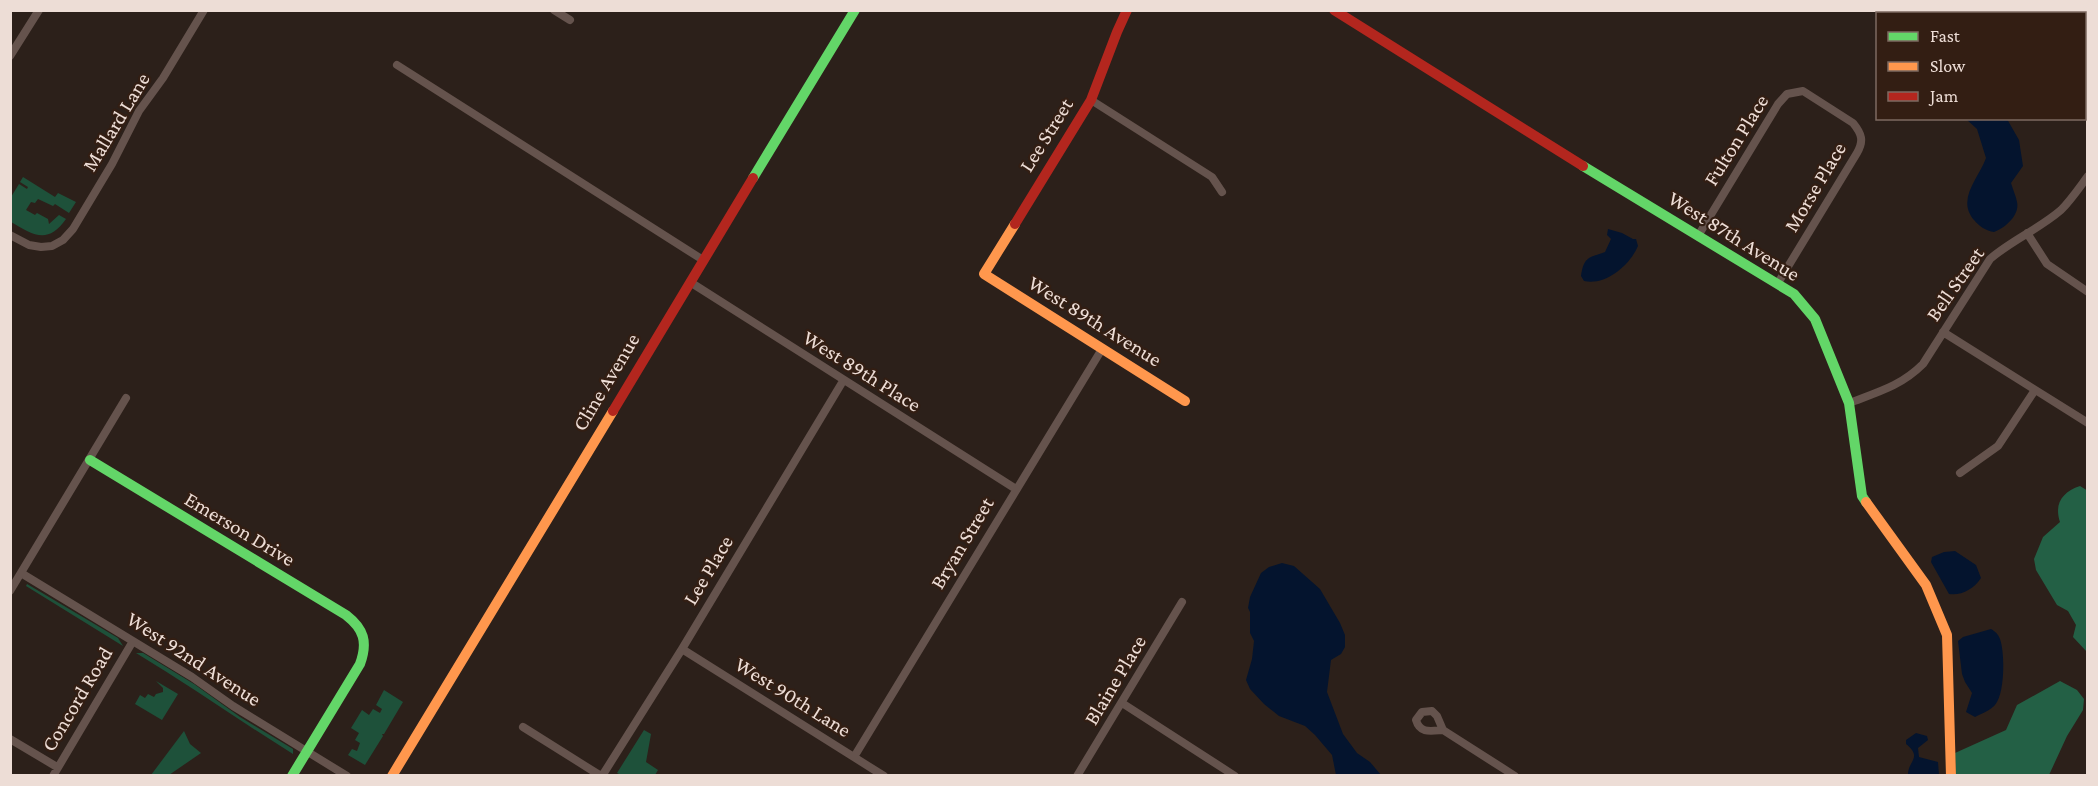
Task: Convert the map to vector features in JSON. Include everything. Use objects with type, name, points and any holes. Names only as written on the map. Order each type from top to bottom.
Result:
[{"type":"street","points":[[10,56],[39,10]]},
{"type":"street","name":"Mallard Lane","points":[[10,235],[29,245],[40,247],[52,246],[63,240],[73,228],[112,164],[140,111],[204,10]]},
{"type":"street","points":[[554,10],[570,21]]},
{"type":"street","name":"Cline Avenue","points":[[392,776],[855,10]]},
{"type":"street","name":"Lee Street","points":[[984,274],[1091,100],[1119,24],[1127,10]]},
{"type":"street","name":"West 87th Avenue","points":[[1334,10],[1589,170],[1778,283],[1794,294],[1815,319],[1849,403],[1862,496],[1926,585],[1947,635],[1952,776]]},
{"type":"street","points":[[397,65],[703,260]]},
{"type":"street","name":"Fulton Place","points":[[1698,236],[1787,94],[1803,92],[1853,123],[1859,130],[1862,140]]},
{"type":"street","points":[[1091,100],[1212,177],[1222,192]]},
{"type":"street","name":"Morse Place","points":[[1778,283],[1857,153],[1862,140]]},
{"type":"street","name":"Bell Street","points":[[1849,403],[1895,386],[1912,375],[1923,364],[1990,259],[2061,209],[2088,176]]},
{"type":"street","points":[[2027,233],[2048,264],[2088,292]]},
{"type":"street","name":"West 89th Avenue","points":[[984,274],[1185,401]]},
{"type":"street","name":"West 89th Place","points":[[690,282],[1016,489]]},
{"type":"street","points":[[1943,332],[2088,423]]},
{"type":"street","name":"Bryan Street","points":[[854,757],[1102,349]]},
{"type":"street","name":"Lee Place","points":[[602,776],[682,649],[843,381]]},
{"type":"street","points":[[1960,473],[1998,446],[2035,390]]},
{"type":"street","points":[[10,591],[126,398]]},
{"type":"street","name":"Emerson Drive","points":[[90,460],[356,622],[365,637],[365,647],[360,664],[307,751]]},
{"type":"street","name":"West 92nd Avenue","points":[[21,573],[192,676],[233,706],[347,776]]},
{"type":"street","name":"Blaine Place","points":[[1077,776],[1182,602]]},
{"type":"street","name":"Concord Road","points":[[53,776],[133,641]]},
{"type":"street","name":"West 90th Lane","points":[[682,649],[884,776]]},
{"type":"street","points":[[1122,703],[1235,776]]},
{"type":"street","points":[[523,727],[602,776]]},
{"type":"street","points":[[1443,730],[1515,776]]},
{"type":"street","points":[[10,739],[57,767]]},
{"type":"street","points":[[292,776],[307,751]]},
{"type":"green space","points":[[23,177],[55,197],[58,193],[76,202],[69,213],[55,204],[53,206],[38,199],[35,203],[31,202],[26,210],[48,219],[49,224],[59,215],[66,219],[53,232],[46,235],[33,234],[11,222],[11,197],[19,184],[27,189],[28,187],[20,182]]},
{"type":"green space","points":[[2080,486],[2088,491],[2087,652],[2073,637],[2076,625],[2068,611],[2057,605],[2036,570],[2034,559],[2043,537],[2060,522],[2058,510],[2064,495]]},
{"type":"green space","points":[[27,584],[118,638],[123,646],[26,586]]},
{"type":"green space","points":[[136,653],[143,653],[194,684],[240,717],[293,749],[293,754],[175,678]]},
{"type":"green space","points":[[156,681],[178,694],[162,720],[135,704],[140,695],[145,698],[148,694],[154,697],[163,692],[163,688]]},
{"type":"green space","points":[[2060,681],[2077,690],[2084,699],[2083,710],[2067,736],[2049,775],[1956,775],[1955,753],[2006,730],[2017,705]]},
{"type":"green space","points":[[384,690],[403,702],[365,765],[348,755],[352,749],[357,751],[360,743],[355,740],[359,733],[351,728],[362,710],[369,715],[373,709],[380,713],[382,709],[376,705]]},
{"type":"green space","points":[[644,730],[651,734],[646,762],[658,770],[655,775],[617,773]]},
{"type":"green space","points":[[184,731],[190,744],[201,753],[169,775],[151,775]]},
{"type":"water","points":[[1967,120],[2008,120],[2019,140],[2023,166],[2011,183],[2017,202],[2016,212],[2007,224],[1994,232],[1988,231],[1974,220],[1967,204],[1968,196],[1986,158],[1977,129]]},
{"type":"water","points":[[1608,229],[1636,239],[1638,246],[1623,267],[1609,277],[1592,282],[1584,281],[1581,276],[1586,261],[1605,252],[1611,239],[1607,235]]},
{"type":"water","points":[[1955,551],[1976,565],[1981,578],[1967,591],[1949,594],[1931,562],[1932,557],[1944,552]]},
{"type":"water","points":[[1282,563],[1294,566],[1320,589],[1340,623],[1345,635],[1345,647],[1341,654],[1331,660],[1327,692],[1343,734],[1357,753],[1370,762],[1381,775],[1336,775],[1332,755],[1315,735],[1305,726],[1279,716],[1250,689],[1246,680],[1254,641],[1250,633],[1248,608],[1250,597],[1261,573],[1269,567]]},
{"type":"water","points":[[1991,629],[1996,632],[2002,645],[2001,692],[1993,707],[1975,717],[1966,712],[1972,693],[1962,674],[1958,641],[1963,637]]},
{"type":"water","points":[[1916,733],[1927,736],[1928,740],[1918,748],[1919,757],[1938,762],[1939,775],[1908,775],[1914,756],[1906,740]]},
{"type":"traffic: fast","points":[[753,178],[855,10]]},
{"type":"traffic: fast","points":[[1583,166],[1794,294],[1815,319],[1849,403],[1862,496],[1866,502]]},
{"type":"traffic: fast","points":[[90,460],[346,615],[357,625],[364,643],[360,664],[292,776]]},
{"type":"traffic: slow","points":[[1015,224],[984,274],[1185,401]]},
{"type":"traffic: slow","points":[[392,776],[613,411]]},
{"type":"traffic: slow","points":[[1866,502],[1926,585],[1947,635],[1951,776]]},
{"type":"traffic: jam","points":[[1015,224],[1091,100],[1127,10]]},
{"type":"traffic: jam","points":[[1334,10],[1583,166]]},
{"type":"traffic: jam","points":[[613,411],[753,178]]}]
